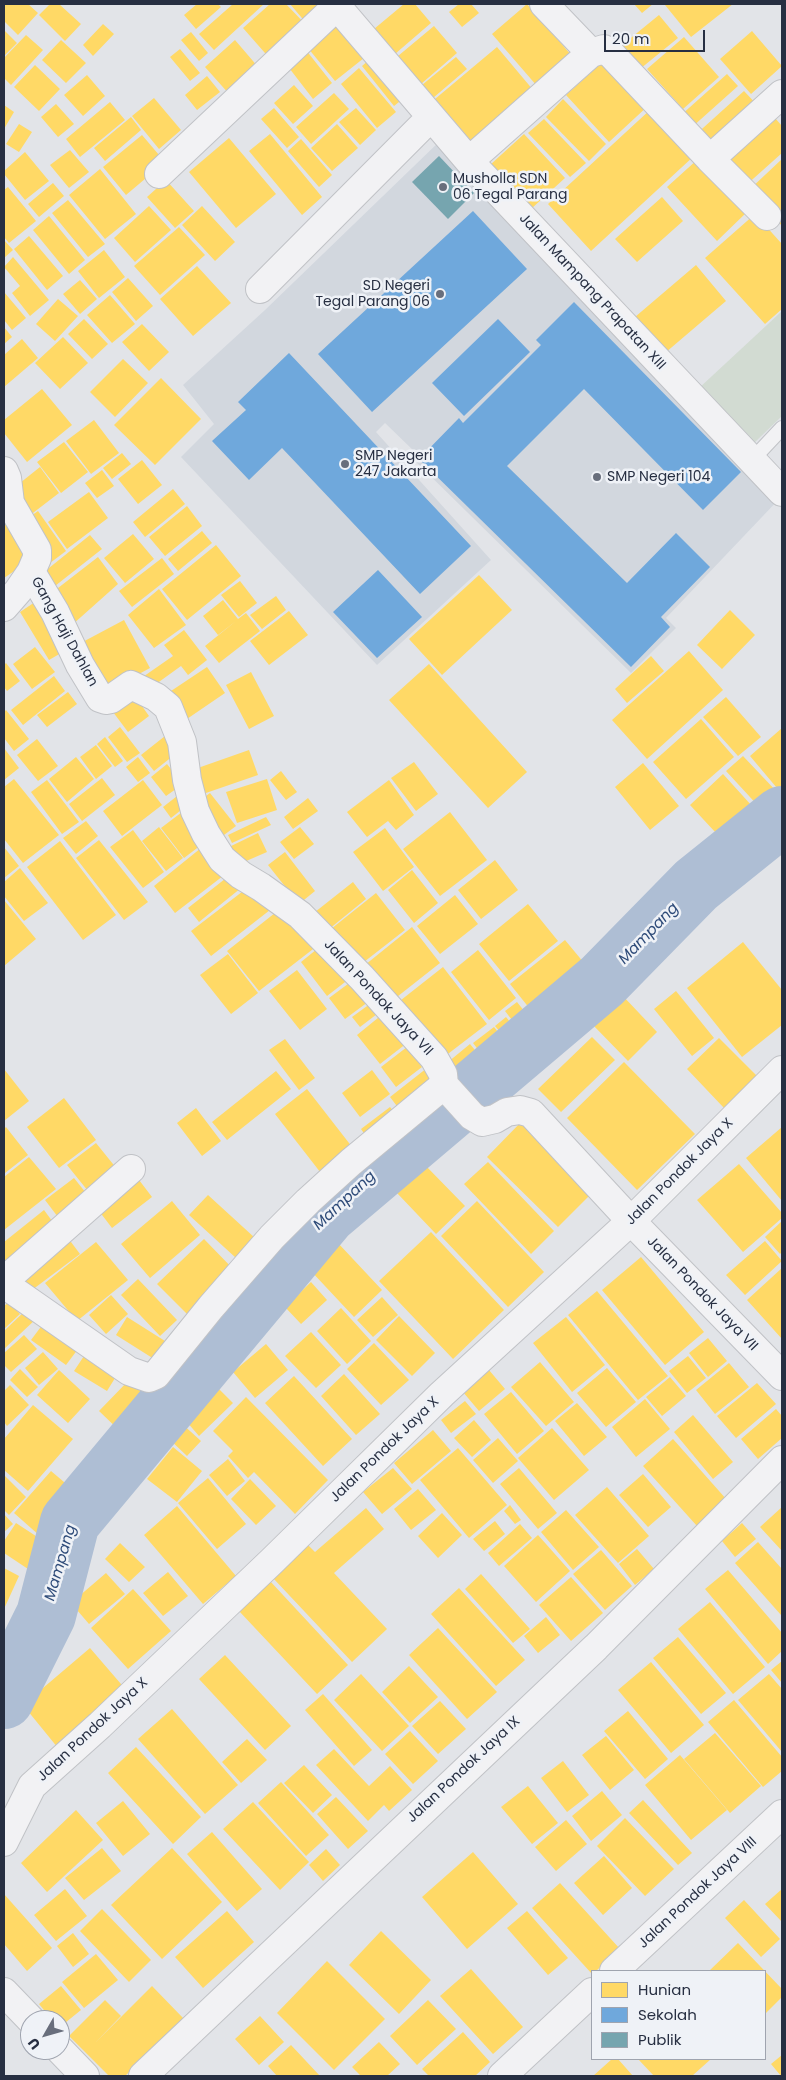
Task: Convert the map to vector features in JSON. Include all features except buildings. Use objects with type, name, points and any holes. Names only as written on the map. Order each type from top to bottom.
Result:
[{"type":"street","points":[[544,4],[591,53]]},
{"type":"street","points":[[159,174],[336,5]]},
{"type":"street","name":"Jalan Mampang Prapatan XIII","points":[[336,5],[469,160],[782,492]]},
{"type":"street","points":[[469,160],[591,53],[604,49],[611,54],[710,159],[767,216]]},
{"type":"street","points":[[710,159],[782,94]]},
{"type":"street","points":[[260,289],[431,116]]},
{"type":"street","name":"Gang Haji Dahlan","points":[[4,471],[7,478],[10,504],[37,550],[37,558],[31,572],[4,607]]},
{"type":"street","name":"Gang Haji Dahlan","points":[[31,572],[55,612],[80,666],[97,692]]},
{"type":"street","name":"Jalan Pondok Jaya VII","points":[[97,692],[100,698],[106,700],[131,685],[156,697],[168,707],[182,742],[187,780],[195,811],[206,834],[222,859],[241,875],[300,915],[362,978],[434,1058],[443,1074],[448,1090],[472,1116],[482,1122],[495,1119],[507,1112],[520,1110],[531,1113],[631,1221],[782,1376]]},
{"type":"street","name":"Jalan Pondok Jaya X","points":[[4,1842],[32,1786],[100,1725],[215,1616],[442,1394],[631,1221],[782,1070]]},
{"type":"street","points":[[131,1169],[4,1283],[129,1372],[149,1378],[156,1375],[211,1306],[272,1237],[344,1169],[448,1090]]},
{"type":"street","name":"Jalan Pondok Jaya IX","points":[[143,2076],[596,1647],[782,1460]]},
{"type":"street","name":"Jalan Pondok Jaya VIII","points":[[615,1970],[782,1814]]},
{"type":"street","points":[[4,1992],[21,2010]]},
{"type":"street","points":[[502,2076],[591,1993]]},
{"type":"street","points":[[70,2060],[85,2076]]},
{"type":"lane","points":[[751,461],[782,428]]},
{"type":"shaded area","points":[[442,139],[781,497],[666,618],[676,628],[631,673],[411,457],[415,452],[385,423],[376,432],[491,560],[377,665],[181,457],[214,424],[183,385],[265,310]]},
{"type":"shaded area","points":[[782,311],[782,416],[752,445],[698,389]]},
{"type":"waterway","name":"Mampang","points":[[4,1699],[46,1615],[70,1522],[327,1214],[602,981],[696,885],[782,816]]},
{"type":"place","name":"Musholla SDN 06 Tegal Parang","points":[[443,187]]},
{"type":"place","name":"SD Negeri Tegal Parang 06","points":[[440,294]]},
{"type":"place","name":"SMP Negeri 247 Jakarta","points":[[345,464]]},
{"type":"place","name":"SMP Negeri 104","points":[[597,477]]}]
